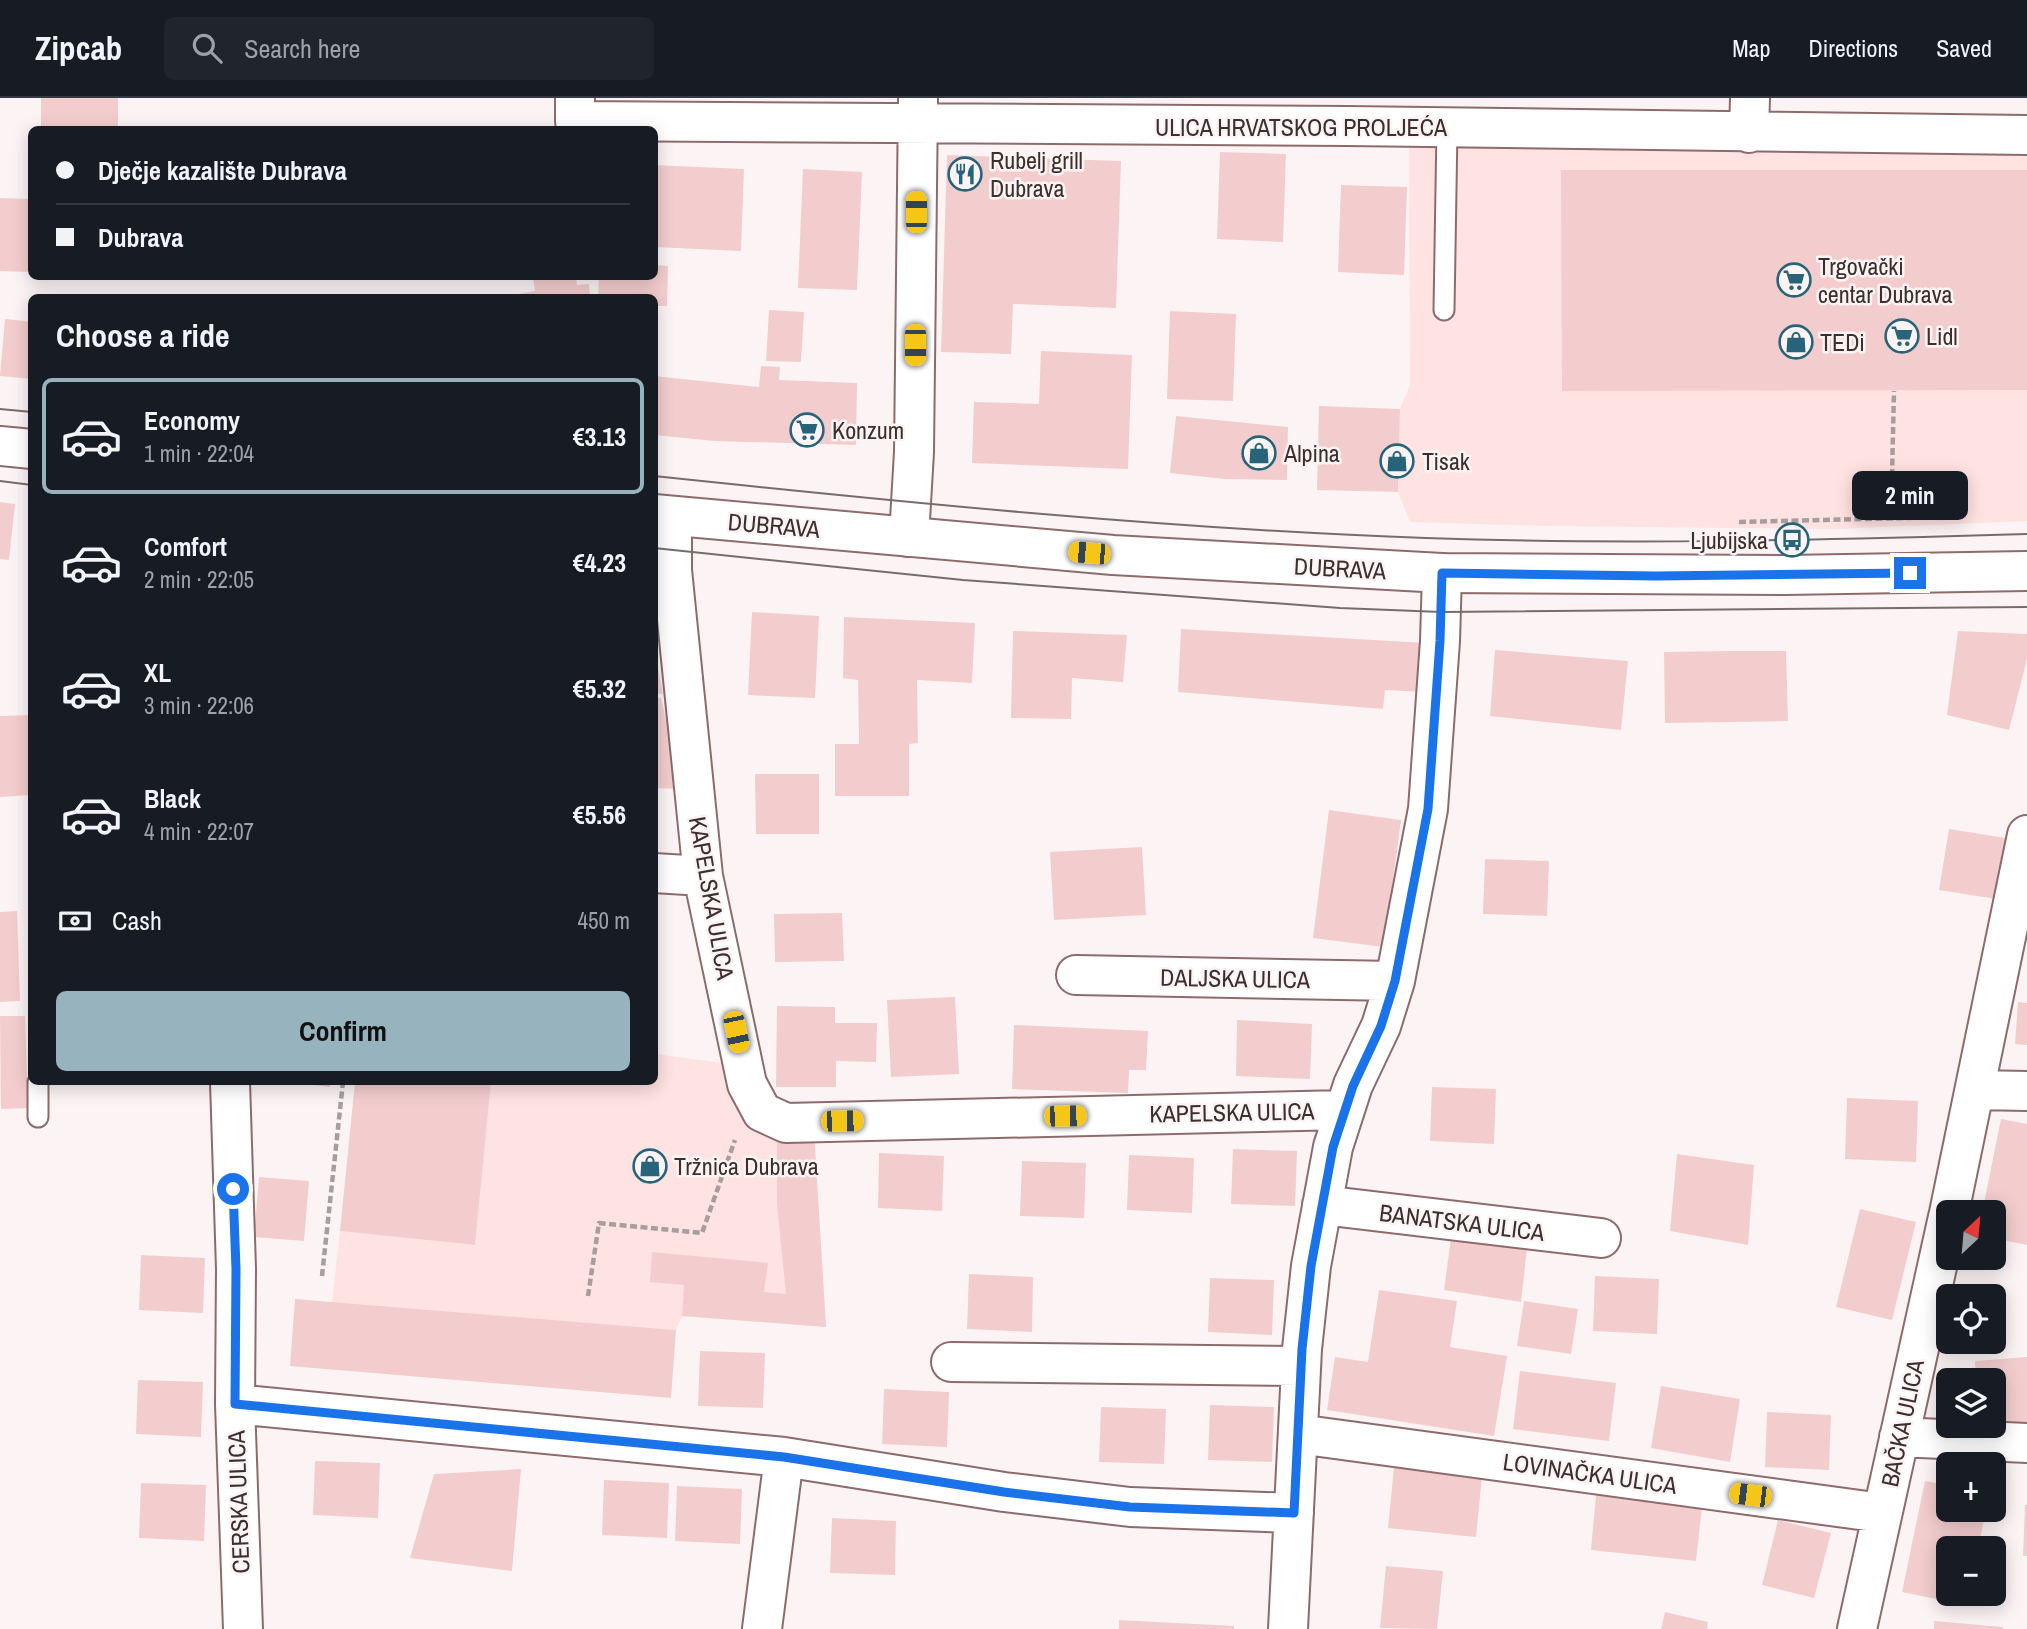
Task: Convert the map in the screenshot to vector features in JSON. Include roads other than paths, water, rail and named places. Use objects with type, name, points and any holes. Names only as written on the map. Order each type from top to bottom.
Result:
[{"type":"street","name":"ULICA HRVATSKOG PROLJEĆA","points":[[575,109],[1347,112],[1447,128],[1750,116],[2027,135]]},
{"type":"street","points":[[909,537],[915,452],[918,111]]},
{"type":"street","name":"DUBRAVA","points":[[663,515],[1113,555],[1442,573],[1785,575],[2027,570]]},
{"type":"street","name":"KAPELSKA ULICA","points":[[663,515],[672,570],[703,876],[747,1084],[762,1112],[786,1123],[1344,1110]]},
{"type":"street","points":[[1287,1629],[1301,1366],[1311,1266],[1333,1147],[1344,1110],[1381,1026],[1395,981],[1428,809],[1442,573]]},
{"type":"street","name":"BAČKA ULICA","points":[[1951,1200],[2018,919],[2027,835]]},
{"type":"street","points":[[658,873],[703,876]]},
{"type":"street","name":"DALJSKA ULICA","points":[[1076,975],[1395,981]]},
{"type":"street","name":"CERSKA ULICA","points":[[230,1085],[236,1269],[235,1404],[243,1629]]},
{"type":"street","points":[[1976,1090],[2027,1091]]},
{"type":"street","name":"BANATSKA ULICA","points":[[1322,1205],[1601,1238]]},
{"type":"street","name":"BAČKA ULICA","points":[[1857,1629],[1936,1269]]},
{"type":"street","points":[[951,1362],[1301,1366]]},
{"type":"street","points":[[235,1404],[784,1457],[1004,1492],[1130,1507],[1294,1513]]},
{"type":"street","name":"LOVINAČKA ULICA","points":[[1298,1434],[1882,1513]]},
{"type":"street","points":[[1899,1437],[2027,1443]]},
{"type":"street","points":[[762,1629],[784,1457]]},
{"type":"lane","points":[[1444,310],[1447,128]]},
{"type":"lane","points":[[38,1085],[38,1117]]},
{"type":"tram line","points":[[0,409],[28,412]]},
{"type":"tram line","points":[[658,476],[1136,522],[1329,534],[1501,540],[1651,541],[2027,534]]},
{"type":"tram line","points":[[0,481],[28,484]]},
{"type":"tram line","points":[[658,548],[963,580],[1340,608],[1441,612],[2027,607]]},
{"type":"place","name":"Rubelj grill Dubrava","points":[[965,174]]},
{"type":"place","name":"Trgovački centar Dubrava","points":[[1794,280]]},
{"type":"place","name":"Lidl","points":[[1902,336]]},
{"type":"place","name":"TEDi","points":[[1796,342]]},
{"type":"place","name":"Konzum","points":[[807,430]]},
{"type":"place","name":"Alpina","points":[[1259,453]]},
{"type":"place","name":"Tisak","points":[[1397,461]]},
{"type":"place","name":"Ljubijska","points":[[1792,540]]},
{"type":"place","name":"Tržnica Dubrava","points":[[650,1166]]}]
